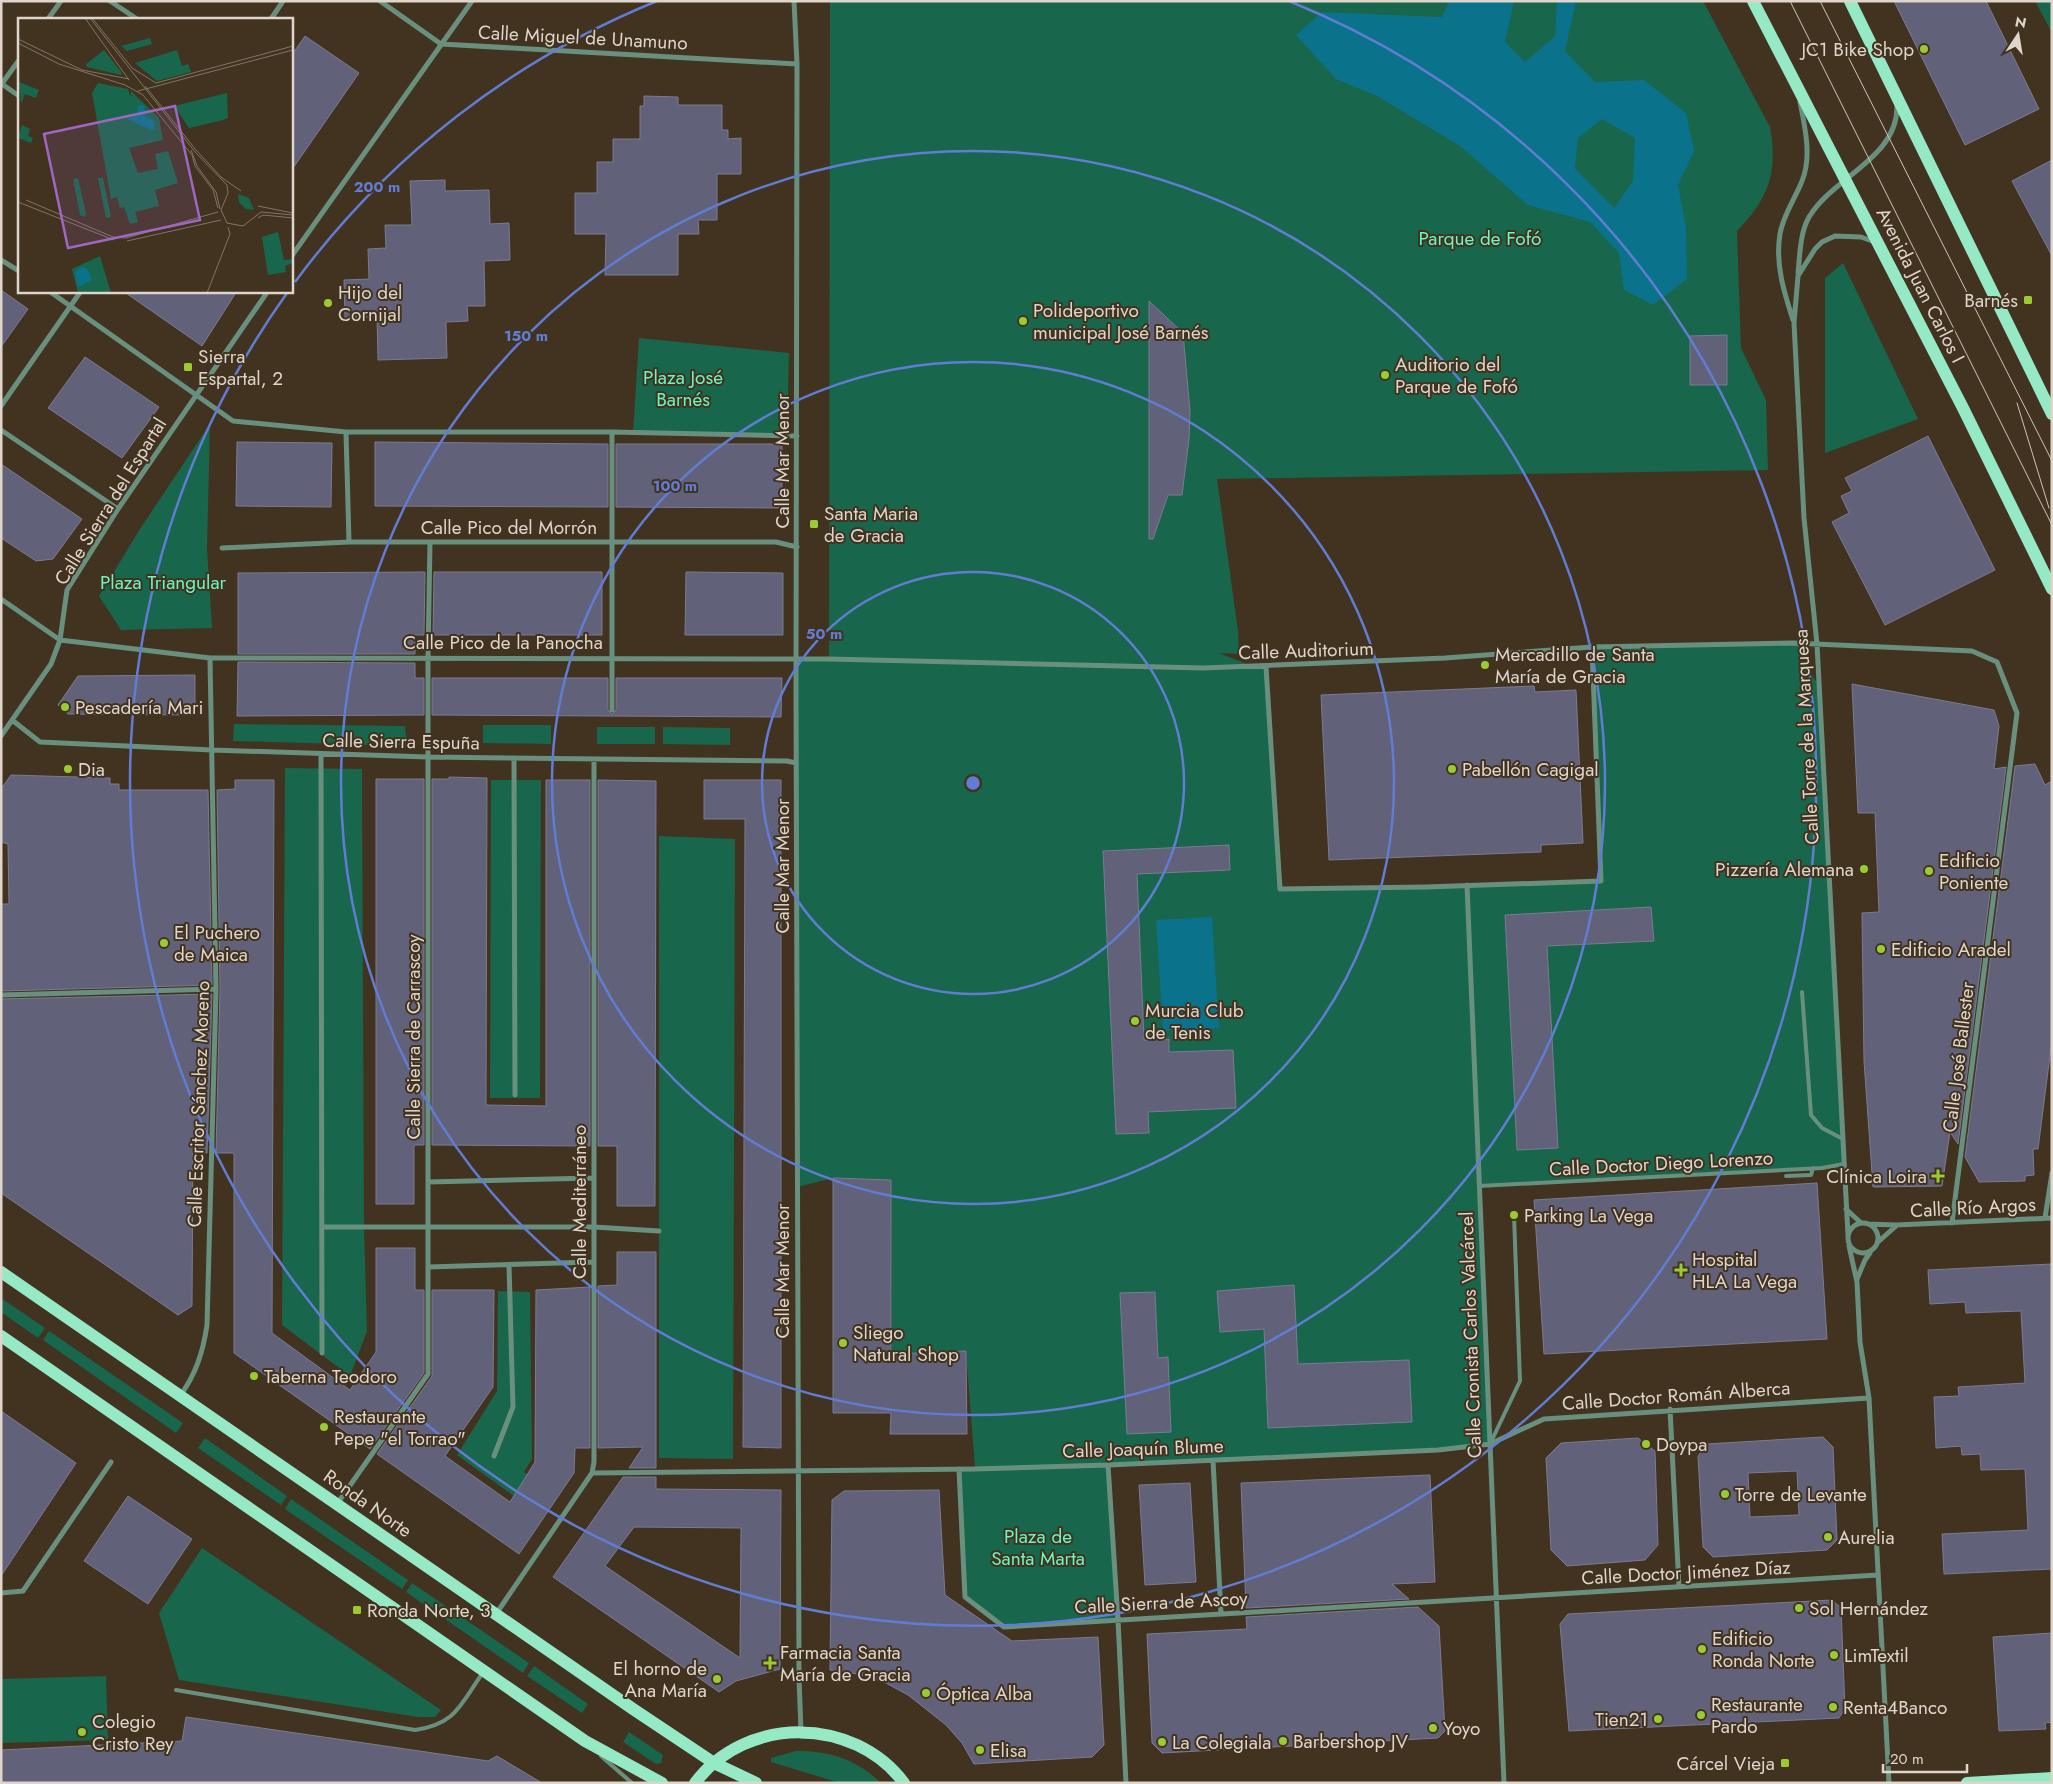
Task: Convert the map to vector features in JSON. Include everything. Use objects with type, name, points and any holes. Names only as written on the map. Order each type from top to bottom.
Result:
[{"type":"main road","name":"Avenida Juan Carlos I","points":[[1753,1],[1963,408],[2052,588]]},
{"type":"main road","points":[[1850,1],[2050,408]]},
{"type":"main road","name":"Ronda Norte","points":[[1,1272],[714,1763],[756,1783]]},
{"type":"main road","points":[[1,1336],[585,1741],[662,1783]]},
{"type":"main road","points":[[695,1783],[714,1763],[731,1750],[756,1739],[801,1732],[826,1734],[861,1745],[881,1759],[904,1783]]},
{"type":"main road","points":[[1967,1783],[2052,1778]]},
{"type":"street","points":[[49,18],[61,1]]},
{"type":"street","points":[[110,1],[136,18]]},
{"type":"street","points":[[272,18],[283,1]]},
{"type":"street","points":[[380,1],[442,44]]},
{"type":"street","points":[[292,256],[472,1]]},
{"type":"street","name":"Calle Mar Menor","points":[[794,1],[797,64],[796,763],[799,1678],[801,1732]]},
{"type":"street","name":"Calle Miguel de Unamuno","points":[[442,44],[797,64]]},
{"type":"street","points":[[18,61],[1,84],[18,95]]},
{"type":"street","name":"Calle Torre de la Marquesa","points":[[1794,323],[1781,282],[1778,260],[1780,233],[1786,214],[1803,180],[1806,167],[1805,127],[1796,85]]},
{"type":"street","name":"Calle Torre de la Marquesa","points":[[1848,1235],[1817,644],[1804,518],[1794,323],[1802,238],[1808,218],[1828,193],[1870,159],[1889,138],[1898,113],[1897,94]]},
{"type":"street","name":"Calle Torre de la Marquesa","points":[[1798,276],[1815,249],[1822,242],[1835,236],[1861,237],[1878,243]]},
{"type":"street","points":[[1,260],[18,270]]},
{"type":"street","points":[[50,292],[197,395],[232,422],[346,432],[612,432],[796,436]]},
{"type":"street","points":[[1,406],[80,292]]},
{"type":"street","name":"Calle Sierra del Espartal","points":[[1,736],[50,664],[60,640],[67,590],[118,509],[267,292]]},
{"type":"street","points":[[1,430],[118,509]]},
{"type":"street","points":[[346,432],[349,542]]},
{"type":"street","points":[[612,432],[612,710]]},
{"type":"street","name":"Calle Pico del Morrón","points":[[222,548],[349,542],[776,542],[797,547]]},
{"type":"street","name":"Calle Sierra de Carrascoy","points":[[337,1504],[428,1374],[428,657],[430,542]]},
{"type":"street","points":[[1,599],[60,640],[210,658]]},
{"type":"street","name":"Calle Auditorium","points":[[796,659],[1203,668],[1266,667],[1445,658],[1592,647],[1817,644]]},
{"type":"street","name":"Calle José Ballester","points":[[1817,644],[1972,651],[1997,662],[2017,713],[1952,1223]]},
{"type":"street","points":[[1266,667],[1280,889],[1601,881],[1592,647]]},
{"type":"street","name":"Calle Pico de la Panocha","points":[[210,658],[796,659]]},
{"type":"street","name":"Calle Escritor Sánchez Moreno","points":[[180,1396],[195,1371],[203,1349],[206,1325],[216,989],[210,658]]},
{"type":"street","name":"Calle Sierra Espuña","points":[[12,720],[40,742],[428,757],[787,761],[796,763]]},
{"type":"street","points":[[321,754],[322,1354]]},
{"type":"street","points":[[514,758],[515,1095]]},
{"type":"street","name":"Calle Mediterráneo","points":[[592,1473],[594,759]]},
{"type":"street","name":"Calle Cronista Carlos Valcárcel","points":[[1467,885],[1504,1783]]},
{"type":"street","points":[[1,995],[216,989]]},
{"type":"street","points":[[2045,1218],[2052,1174]]},
{"type":"street","points":[[428,1182],[594,1178]]},
{"type":"street","points":[[1846,1209],[1862,1223],[1868,1224],[1877,1232],[1878,1243],[1865,1260],[1857,1282]]},
{"type":"street","name":"Calle Río Argos","points":[[1868,1224],[1896,1226],[2052,1218]]},
{"type":"street","points":[[1862,1223],[1850,1229],[1848,1235],[1857,1282],[1860,1342],[1869,1398],[1889,1783]]},
{"type":"street","name":"Calle Río Argos","points":[[1878,1243],[1896,1226]]},
{"type":"street","points":[[322,1227],[594,1227],[659,1231]]},
{"type":"street","points":[[1849,1246],[1860,1254],[1871,1252]]},
{"type":"street","points":[[428,1267],[594,1262]]},
{"type":"street","points":[[494,1456],[513,1408],[509,1265]]},
{"type":"street","name":"Calle Doctor Román Alberca","points":[[1490,1444],[1544,1419],[1670,1409],[1869,1398]]},
{"type":"street","points":[[1670,1409],[1678,1587]]},
{"type":"street","name":"Calle Joaquín Blume","points":[[592,1473],[959,1469],[1108,1465],[1438,1450],[1490,1444]]},
{"type":"street","points":[[1213,1460],[1222,1614]]},
{"type":"street","points":[[1,1593],[23,1591],[111,1462]]},
{"type":"street","points":[[1108,1465],[1126,1783]]},
{"type":"street","name":"Calle Sierra de Ascoy","points":[[959,1469],[966,1597],[1004,1627],[1496,1598]]},
{"type":"street","points":[[496,1614],[592,1473]]},
{"type":"street","name":"Calle Doctor Jiménez Díaz","points":[[1496,1598],[1878,1575]]},
{"type":"lane","points":[[1802,992],[1811,1115],[1822,1128],[1843,1139]]},
{"type":"lane","name":"Calle Doctor Diego Lorenzo","points":[[1479,1186],[1813,1168],[1844,1164]]},
{"type":"lane","points":[[1786,1176],[1811,1175],[1813,1168]]},
{"type":"lane","points":[[1490,1444],[1520,1380],[1514,1215]]},
{"type":"lane","points":[[176,1690],[415,1730],[433,1728],[450,1719],[484,1671]]},
{"type":"lane","points":[[585,1741],[632,1783]]},
{"type":"green space","points":[[830,1],[1703,1],[1770,127],[1773,158],[1769,184],[1757,207],[1737,231],[1741,348],[1766,400],[1768,470],[1217,479],[1238,631],[1239,654],[1219,653],[1255,667],[1265,667],[1280,889],[1601,881],[1592,647],[1801,644],[1801,664],[1819,684],[1844,1164],[1822,1168],[1479,1186],[1490,1444],[1466,1447],[1108,1465],[1118,1620],[1004,1627],[965,1597],[959,1469],[975,1468],[966,1352],[892,1354],[891,1180],[833,1178],[797,1187],[796,659],[829,659]]},
{"type":"green space","points":[[2035,1],[2052,1],[2052,33]]},
{"type":"green space","points":[[1843,263],[1918,419],[1825,453],[1825,278]]},
{"type":"green space","name":"Plaza José Barnés","points":[[639,338],[789,353],[787,436],[633,433]]},
{"type":"green space","name":"Plaza Triangular","points":[[210,424],[207,548],[212,628],[121,630],[99,596],[140,529]]},
{"type":"green space","points":[[234,724],[405,726],[407,746],[233,741]]},
{"type":"green space","points":[[483,725],[551,725],[551,744],[483,743]]},
{"type":"green space","points":[[597,727],[655,727],[655,744],[597,744]]},
{"type":"green space","points":[[663,727],[730,728],[730,745],[663,744]]},
{"type":"green space","points":[[285,768],[362,769],[364,1227],[367,1331],[350,1376],[282,1325]]},
{"type":"green space","points":[[491,780],[541,780],[540,1098],[490,1098]]},
{"type":"green space","points":[[659,836],[735,839],[733,1459],[659,1458]]},
{"type":"green space","points":[[498,1291],[530,1292],[532,1459],[524,1472],[540,1482],[525,1504],[457,1455],[497,1391]]},
{"type":"green space","points":[[1,1298],[45,1328],[38,1338],[1,1312]]},
{"type":"green space","points":[[49,1331],[183,1423],[176,1433],[43,1340]]},
{"type":"green space","points":[[205,1438],[287,1496],[281,1505],[198,1448]]},
{"type":"green space","points":[[291,1499],[408,1580],[402,1589],[285,1509]]},
{"type":"green space","points":[[202,1548],[441,1710],[435,1717],[418,1717],[179,1680],[159,1613]]},
{"type":"green space","points":[[412,1583],[529,1663],[523,1673],[406,1592]]},
{"type":"green space","points":[[534,1666],[588,1704],[582,1713],[527,1676]]},
{"type":"green space","points":[[106,1676],[108,1740],[1,1743],[1,1679]]},
{"type":"green space","points":[[629,1732],[663,1755],[661,1763],[656,1764],[623,1742]]},
{"type":"green space","points":[[796,1751],[808,1751],[842,1758],[862,1768],[881,1783],[840,1783],[771,1762],[771,1758]]},
{"type":"water","points":[[1449,1],[1514,1],[1505,42],[1525,62],[1555,36],[1557,1],[1576,1],[1565,51],[1595,82],[1644,80],[1686,113],[1694,151],[1678,185],[1686,227],[1687,279],[1653,305],[1624,290],[1619,253],[1590,222],[1528,205],[1460,146],[1377,96],[1336,79],[1296,35],[1322,12],[1442,17]],"holes":[[[1602,119],[1635,138],[1633,181],[1614,208],[1575,169],[1578,138]]]},
{"type":"water","points":[[1212,917],[1219,1028],[1163,1031],[1156,920]]},
{"type":"building","points":[[1894,1],[1986,1],[2039,109],[1965,145]]},
{"type":"building","points":[[305,36],[359,73],[292,170],[292,55]]},
{"type":"building","points":[[644,96],[678,97],[678,105],[722,105],[722,130],[728,130],[728,139],[741,138],[741,174],[717,174],[717,220],[698,220],[699,234],[678,234],[678,275],[605,275],[606,234],[575,234],[575,193],[597,193],[597,162],[613,162],[613,139],[640,139],[640,106],[644,106]]},
{"type":"building","points":[[2052,160],[2052,256],[2012,181]]},
{"type":"building","points":[[445,180],[445,191],[489,190],[490,224],[509,223],[510,260],[484,261],[485,306],[467,306],[468,321],[446,322],[447,358],[378,360],[377,317],[345,318],[344,280],[369,279],[368,249],[386,248],[385,225],[412,225],[410,181]]},
{"type":"building","points":[[1,290],[28,309],[1,347]]},
{"type":"building","points":[[124,292],[236,292],[202,346]]},
{"type":"building","points":[[1149,301],[1183,333],[1190,411],[1189,439],[1182,495],[1168,495],[1153,539],[1149,539]]},
{"type":"building","points":[[1727,335],[1727,385],[1690,385],[1690,336]]},
{"type":"building","points":[[85,357],[159,407],[122,458],[48,408]]},
{"type":"building","points":[[1928,436],[1995,570],[1885,625],[1832,522],[1849,513],[1841,496],[1852,491],[1845,478]]},
{"type":"building","points":[[237,442],[332,443],[331,507],[236,506]]},
{"type":"building","points":[[375,442],[608,444],[608,507],[375,506]]},
{"type":"building","points":[[616,444],[782,444],[782,508],[616,507]]},
{"type":"building","points":[[1,464],[82,519],[53,559],[36,561],[1,538]]},
{"type":"building","points":[[425,572],[424,635],[415,635],[415,654],[238,654],[238,573]]},
{"type":"building","points":[[434,572],[602,572],[602,635],[433,635]]},
{"type":"building","points":[[686,572],[783,573],[783,635],[685,635]]},
{"type":"building","points":[[238,662],[415,663],[415,678],[424,678],[424,715],[237,716]]},
{"type":"building","points":[[195,675],[195,715],[68,714],[58,705],[78,676]]},
{"type":"building","points":[[432,678],[608,678],[608,710],[612,714],[616,710],[616,678],[782,678],[781,717],[432,715]]},
{"type":"building","points":[[1852,684],[1994,710],[1999,726],[1994,769],[2006,767],[1958,1144],[1950,1132],[1942,1186],[1873,1187],[1864,1061],[1862,913],[1879,912],[1875,813],[1858,813]]},
{"type":"building","name":"Pabellón Cagigal","points":[[1534,686],[1535,692],[1576,690],[1583,843],[1541,845],[1541,852],[1329,860],[1321,695]]},
{"type":"building","points":[[2035,764],[2045,785],[2052,781],[2052,1040],[2038,1149],[2033,1149],[2034,1175],[2025,1176],[2025,1181],[1979,1182],[1965,1157],[2015,766]]},
{"type":"building","points":[[11,775],[110,778],[110,784],[119,784],[119,790],[208,790],[212,985],[1,991],[1,904],[9,904],[8,844],[1,842],[1,789]]},
{"type":"building","points":[[449,777],[487,778],[486,1105],[546,1106],[546,780],[590,780],[590,1146],[432,1145],[432,779],[449,779]]},
{"type":"building","points":[[376,779],[424,779],[424,1145],[414,1145],[414,1204],[376,1204]]},
{"type":"building","points":[[235,780],[274,780],[272,1333],[350,1390],[376,1352],[376,1248],[415,1248],[415,1290],[424,1290],[424,1373],[370,1449],[234,1353],[234,1153],[216,1153],[220,989],[217,790],[235,789]]},
{"type":"building","points":[[598,780],[656,781],[655,1206],[617,1206],[617,1146],[598,1146]]},
{"type":"building","points":[[704,780],[781,780],[781,1448],[743,1447],[745,819],[704,819]]},
{"type":"building","points":[[1229,845],[1230,870],[1137,874],[1144,1040],[1169,1039],[1169,1052],[1233,1050],[1236,1108],[1148,1112],[1149,1133],[1116,1134],[1103,851]]},
{"type":"building","points":[[1651,907],[1654,941],[1547,946],[1558,1148],[1517,1150],[1505,915]]},
{"type":"building","points":[[212,994],[207,1153],[193,1152],[192,1306],[178,1315],[1,1193],[1,999]]},
{"type":"building","points":[[833,1178],[891,1180],[891,1354],[966,1351],[967,1434],[890,1434],[891,1413],[833,1413]]},
{"type":"building","name":"Hospital HLA La Vega","points":[[1817,1183],[1827,1339],[1544,1354],[1534,1200]]},
{"type":"building","points":[[617,1252],[656,1252],[656,1468],[629,1468],[643,1447],[598,1448],[598,1286],[617,1285]]},
{"type":"building","points":[[2052,1264],[2052,1569],[1944,1574],[1942,1534],[2028,1530],[2025,1469],[1981,1470],[1980,1454],[1962,1455],[1961,1446],[1936,1448],[1934,1397],[1959,1396],[1958,1387],[2025,1383],[2021,1311],[1966,1313],[1965,1302],[1930,1304],[1928,1270]]},
{"type":"building","points":[[1294,1285],[1298,1364],[1409,1360],[1412,1422],[1268,1428],[1264,1329],[1220,1332],[1217,1291]]},
{"type":"building","points":[[590,1287],[590,1448],[575,1448],[574,1473],[519,1554],[377,1454],[432,1376],[432,1290],[494,1290],[493,1387],[445,1456],[510,1502],[535,1462],[536,1290]]},
{"type":"building","points":[[1155,1292],[1158,1358],[1168,1357],[1171,1432],[1127,1434],[1120,1293]]},
{"type":"building","points":[[1,1411],[76,1463],[1,1576]]},
{"type":"building","name":"Torre de Levante","points":[[1823,1437],[1833,1447],[1837,1540],[1827,1550],[1713,1557],[1703,1547],[1698,1456],[1707,1444]],"holes":[[[1797,1471],[1799,1515],[1750,1517],[1748,1473]]]},
{"type":"building","points":[[1638,1438],[1655,1451],[1658,1545],[1645,1560],[1567,1566],[1551,1550],[1546,1458],[1561,1443]]},
{"type":"building","points":[[1430,1475],[1435,1582],[1392,1584],[1409,1599],[1246,1608],[1241,1483]]},
{"type":"building","points":[[623,1477],[656,1477],[656,1489],[781,1490],[780,1669],[736,1681],[719,1692],[553,1577]],"holes":[[[634,1527],[741,1528],[740,1658],[605,1566]]]},
{"type":"building","points":[[1190,1483],[1196,1582],[1145,1585],[1139,1485]]},
{"type":"building","points":[[939,1490],[945,1595],[1012,1641],[1098,1637],[1104,1745],[1092,1757],[974,1764],[962,1743],[946,1725],[908,1695],[884,1682],[858,1674],[830,1670],[832,1500],[844,1491]]},
{"type":"building","points":[[128,1496],[192,1539],[148,1604],[84,1561]]},
{"type":"building","name":"Edificio Ronda Norte","points":[[1832,1600],[1841,1608],[1845,1709],[1839,1718],[1569,1731],[1560,1624],[1568,1614]]},
{"type":"building","points":[[1418,1607],[1439,1626],[1445,1731],[1438,1738],[1162,1753],[1152,1743],[1147,1634],[1247,1629],[1246,1617]]},
{"type":"building","points":[[2052,1633],[2052,1722],[2045,1723],[2046,1729],[1999,1731],[1993,1637]]},
{"type":"building","points":[[186,1717],[488,1761],[497,1756],[542,1783],[1,1783],[1,1750],[182,1741]]},
{"type":"tram line","points":[[1790,1],[2052,525]]},
{"type":"tram line","points":[[1820,1],[2052,461]]},
{"type":"tram line","points":[[2017,403],[2049,508]]},
{"type":"place","name":"JC1 Bike Shop","points":[[1924,49]]},
{"type":"place","name":"Barnés","points":[[2028,300]]},
{"type":"place","name":"Hijo del Cornijal","points":[[328,303]]},
{"type":"place","name":"Polideportivo municipal José Barnés","points":[[1023,321]]},
{"type":"place","name":"Sierra Espartal, 2","points":[[188,367]]},
{"type":"place","name":"Auditorio del Parque de Fofó","points":[[1385,375]]},
{"type":"place","name":"Santa Maria de Gracia","points":[[814,524]]},
{"type":"place","name":"Mercadillo de Santa María de Gracia","points":[[1485,665]]},
{"type":"place","name":"Pescadería Mari","points":[[65,707]]},
{"type":"place","name":"Dia","points":[[68,769]]},
{"type":"place","name":"Pabellón Cagigal","points":[[1452,769]]},
{"type":"place","name":"Pizzería Alemana","points":[[1864,869]]},
{"type":"place","name":"Edificio Poniente","points":[[1929,871]]},
{"type":"place","name":"El Puchero de Maica","points":[[164,943]]},
{"type":"place","name":"Edificio Aradel","points":[[1881,949]]},
{"type":"place","name":"Murcia Club de Tenis","points":[[1135,1021]]},
{"type":"place","name":"Clínica Loira","points":[[1938,1176]]},
{"type":"place","name":"Parking La Vega","points":[[1514,1215]]},
{"type":"place","name":"Hospital HLA La Vega","points":[[1681,1270]]},
{"type":"place","name":"Sliego Natural Shop","points":[[843,1343]]},
{"type":"place","name":"Taberna Teodoro","points":[[254,1376]]},
{"type":"place","name":"Restaurante Pepe \"el Torrao\"","points":[[324,1427]]},
{"type":"place","name":"Doypa","points":[[1646,1444]]},
{"type":"place","name":"Torre de Levante","points":[[1725,1494]]},
{"type":"place","name":"Aurelia","points":[[1828,1537]]},
{"type":"place","name":"Sol Hernández","points":[[1799,1608]]},
{"type":"place","name":"Ronda Norte, 3","points":[[357,1610]]},
{"type":"place","name":"Edificio Ronda Norte","points":[[1702,1649]]},
{"type":"place","name":"LimTextil","points":[[1834,1655]]},
{"type":"place","name":"Farmacia Santa María de Gracia","points":[[770,1663]]},
{"type":"place","name":"El horno de Ana María","points":[[717,1679]]},
{"type":"place","name":"Óptica Alba","points":[[926,1693]]},
{"type":"place","name":"Renta4Banco","points":[[1833,1707]]},
{"type":"place","name":"Restaurante Pardo","points":[[1701,1715]]},
{"type":"place","name":"Tien21","points":[[1658,1719]]},
{"type":"place","name":"Yoyo","points":[[1433,1728]]},
{"type":"place","name":"Colegio Cristo Rey","points":[[82,1732]]},
{"type":"place","name":"Barbershop JV","points":[[1283,1741]]},
{"type":"place","name":"La Colegiala","points":[[1162,1742]]},
{"type":"place","name":"Elisa","points":[[980,1750]]},
{"type":"place","name":"Cárcel Vieja","points":[[1785,1763]]},
{"type":"park label","name":"Parque de Fofó","points":[[1480,238]]},
{"type":"park label","name":"Plaza de Santa Marta","points":[[1038,1547]]}]
